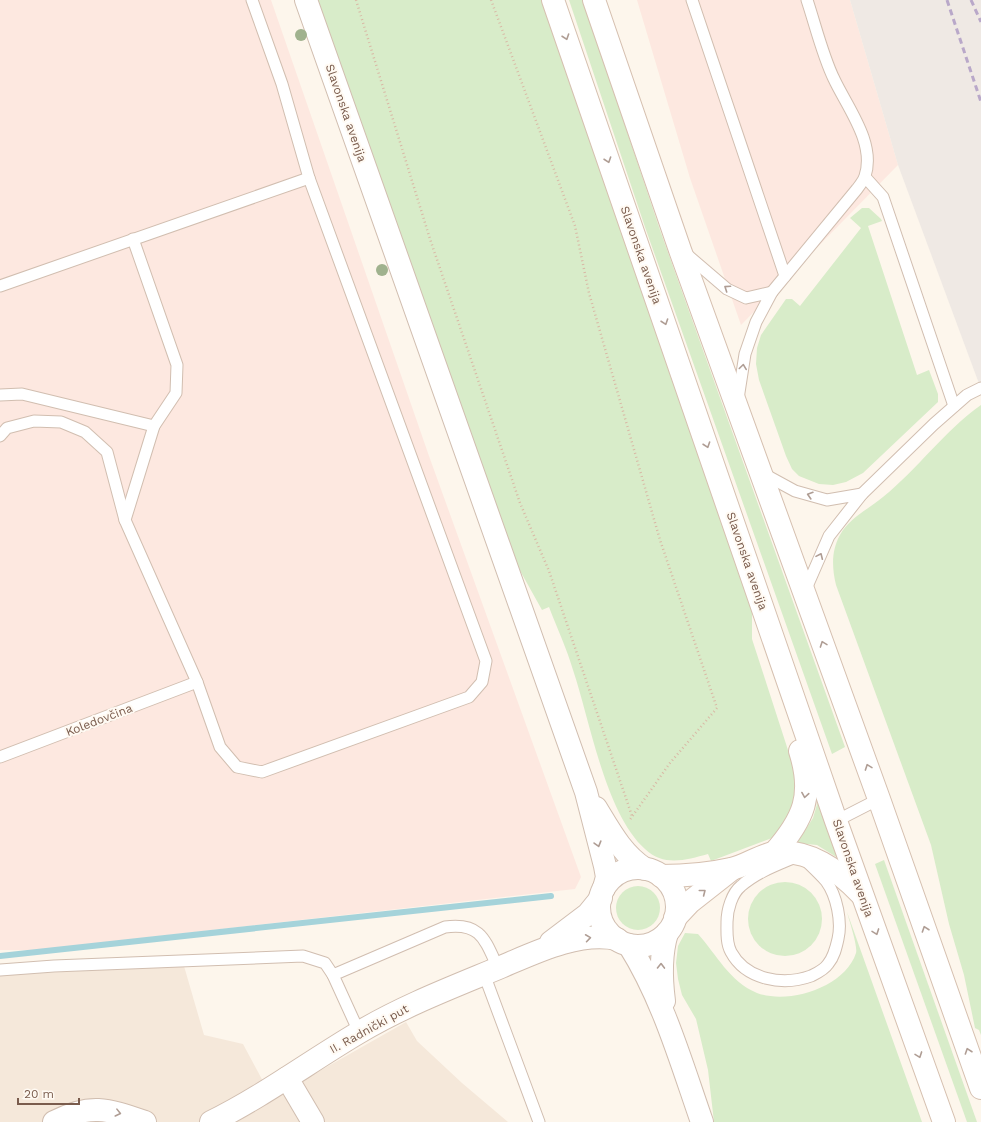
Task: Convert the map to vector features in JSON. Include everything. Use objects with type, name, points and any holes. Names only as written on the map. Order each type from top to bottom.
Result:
[{"type":"main road","name":"Slavonska avenija","points":[[306,0],[586,792],[607,877],[602,893]]},
{"type":"main road","name":"Slavonska avenija","points":[[553,0],[836,821],[944,1122]]},
{"type":"main road","points":[[594,0],[680,250],[762,473],[981,1088]]},
{"type":"main road","points":[[609,0],[614,59]]},
{"type":"main road","points":[[774,853],[792,833],[802,813],[806,791],[806,770],[799,747],[795,723],[796,702]]},
{"type":"main road","name":"Slavonska avenija","points":[[586,792],[622,850],[633,861],[653,872]]},
{"type":"main road","points":[[702,1122],[666,1018],[649,981],[623,942],[607,930],[601,919],[600,908],[602,893],[616,875],[624,871],[653,872],[676,876],[732,868],[774,853],[800,855],[831,868],[844,877],[863,896]]},
{"type":"main road","points":[[623,942],[639,946],[650,944],[659,940],[690,902],[732,868]]},
{"type":"main road","points":[[653,872],[670,884],[675,895],[677,906],[662,955],[661,979],[666,1018]]},
{"type":"main road","name":"II. Radnički put","points":[[537,952],[588,914],[602,893]]},
{"type":"main road","name":"II. Radnički put","points":[[211,1122],[287,1078],[359,1032],[417,1002],[537,952],[579,940],[607,937],[623,942]]},
{"type":"main road","points":[[287,1078],[313,1122]]},
{"type":"main road","points":[[54,1122],[84,1109],[103,1109],[145,1122]]},
{"type":"lane","points":[[0,436],[7,428],[34,421],[61,422],[85,432],[107,452],[125,520],[197,682],[220,747],[237,767],[262,772],[469,697],[482,682],[486,661],[309,178],[282,84],[252,0]]},
{"type":"lane","points":[[692,0],[785,276]]},
{"type":"lane","points":[[737,406],[745,354],[756,322],[772,292],[857,189],[865,177],[868,162],[862,136],[846,101],[833,78],[807,0]]},
{"type":"lane","points":[[865,177],[883,197],[954,406]]},
{"type":"lane","points":[[0,286],[309,178]]},
{"type":"lane","points":[[125,520],[154,426],[176,393],[178,365],[133,239]]},
{"type":"lane","points":[[680,250],[727,289],[746,298],[772,292]]},
{"type":"lane","points":[[804,592],[829,536],[862,494],[954,406],[967,395],[981,388]]},
{"type":"lane","points":[[0,395],[22,394],[154,426]]},
{"type":"lane","points":[[762,473],[796,491],[827,500],[862,494]]},
{"type":"lane","name":"Koledovčina","points":[[0,757],[197,682]]},
{"type":"lane","points":[[836,821],[879,799]]},
{"type":"lane","points":[[800,855],[827,882],[834,899],[839,918],[840,933],[835,953],[828,965],[817,974],[801,979],[773,980],[758,976],[740,964],[730,951],[727,935],[727,916],[732,900],[740,886],[755,876],[800,855]]},
{"type":"lane","points":[[333,975],[445,927],[460,925],[473,929],[484,938],[491,971],[539,1122]]},
{"type":"lane","points":[[0,970],[54,966],[303,956],[325,963],[333,975],[359,1032]]},
{"type":"path","points":[[356,0],[430,240],[520,503],[549,571],[632,816]]},
{"type":"path","points":[[491,0],[575,226],[589,293],[660,540],[718,708],[670,763],[626,825]]},
{"type":"shaded area","points":[[0,0],[271,0],[429,456],[581,877],[575,889],[36,950],[0,950]]},
{"type":"shaded area","points":[[637,0],[850,0],[898,165],[741,325],[690,178]]},
{"type":"shaded area","points":[[850,0],[981,0],[981,389],[898,165]]},
{"type":"shaded area","points":[[184,966],[204,1035],[243,1044],[272,1098],[406,1022],[417,1041],[462,1083],[508,1122],[0,1122],[0,975]]},
{"type":"green space","points":[[315,0],[543,0],[752,612],[752,639],[798,781],[795,809],[780,835],[711,861],[708,854],[683,860],[667,860],[652,855],[645,849],[631,833],[619,813],[600,765],[571,662],[549,607],[542,610],[518,567]]},
{"type":"green space","points":[[569,0],[583,0],[660,230],[845,747],[832,754],[646,230]]},
{"type":"green space","points":[[862,208],[869,208],[882,221],[868,226],[917,375],[929,370],[938,394],[938,402],[863,473],[846,482],[833,485],[819,484],[799,476],[792,469],[786,456],[759,380],[756,364],[757,348],[761,335],[786,299],[792,299],[800,306],[861,228],[850,218]]},
{"type":"green space","points":[[981,405],[981,1035],[979,1030],[975,1028],[964,975],[949,924],[931,845],[836,585],[833,560],[837,541],[844,529],[860,514],[896,486],[955,426]]},
{"type":"green space","points":[[818,801],[838,858],[817,845],[797,843],[813,818]]},
{"type":"green space","points":[[884,860],[977,1122],[967,1122],[875,864]]},
{"type":"green space","points":[[785,882],[799,885],[811,893],[819,905],[822,919],[819,933],[811,945],[799,953],[785,956],[771,953],[759,945],[751,933],[748,919],[751,905],[759,893],[771,885]]},
{"type":"green space","points":[[634,886],[642,886],[647,887],[654,892],[659,899],[659,917],[654,924],[647,929],[634,930],[626,927],[619,920],[616,912],[616,904],[619,896],[626,889]]},
{"type":"green space","points":[[847,912],[922,1122],[714,1122],[708,1070],[696,1019],[682,995],[678,979],[676,963],[678,946],[685,933],[698,934],[731,975],[747,988],[757,993],[784,997],[799,995],[828,984],[850,965],[856,950],[855,939]]},
{"type":"waterway","points":[[0,956],[551,896]]},
{"type":"railway","points":[[947,0],[981,102]]},
{"type":"railway","points":[[971,0],[981,22]]}]
